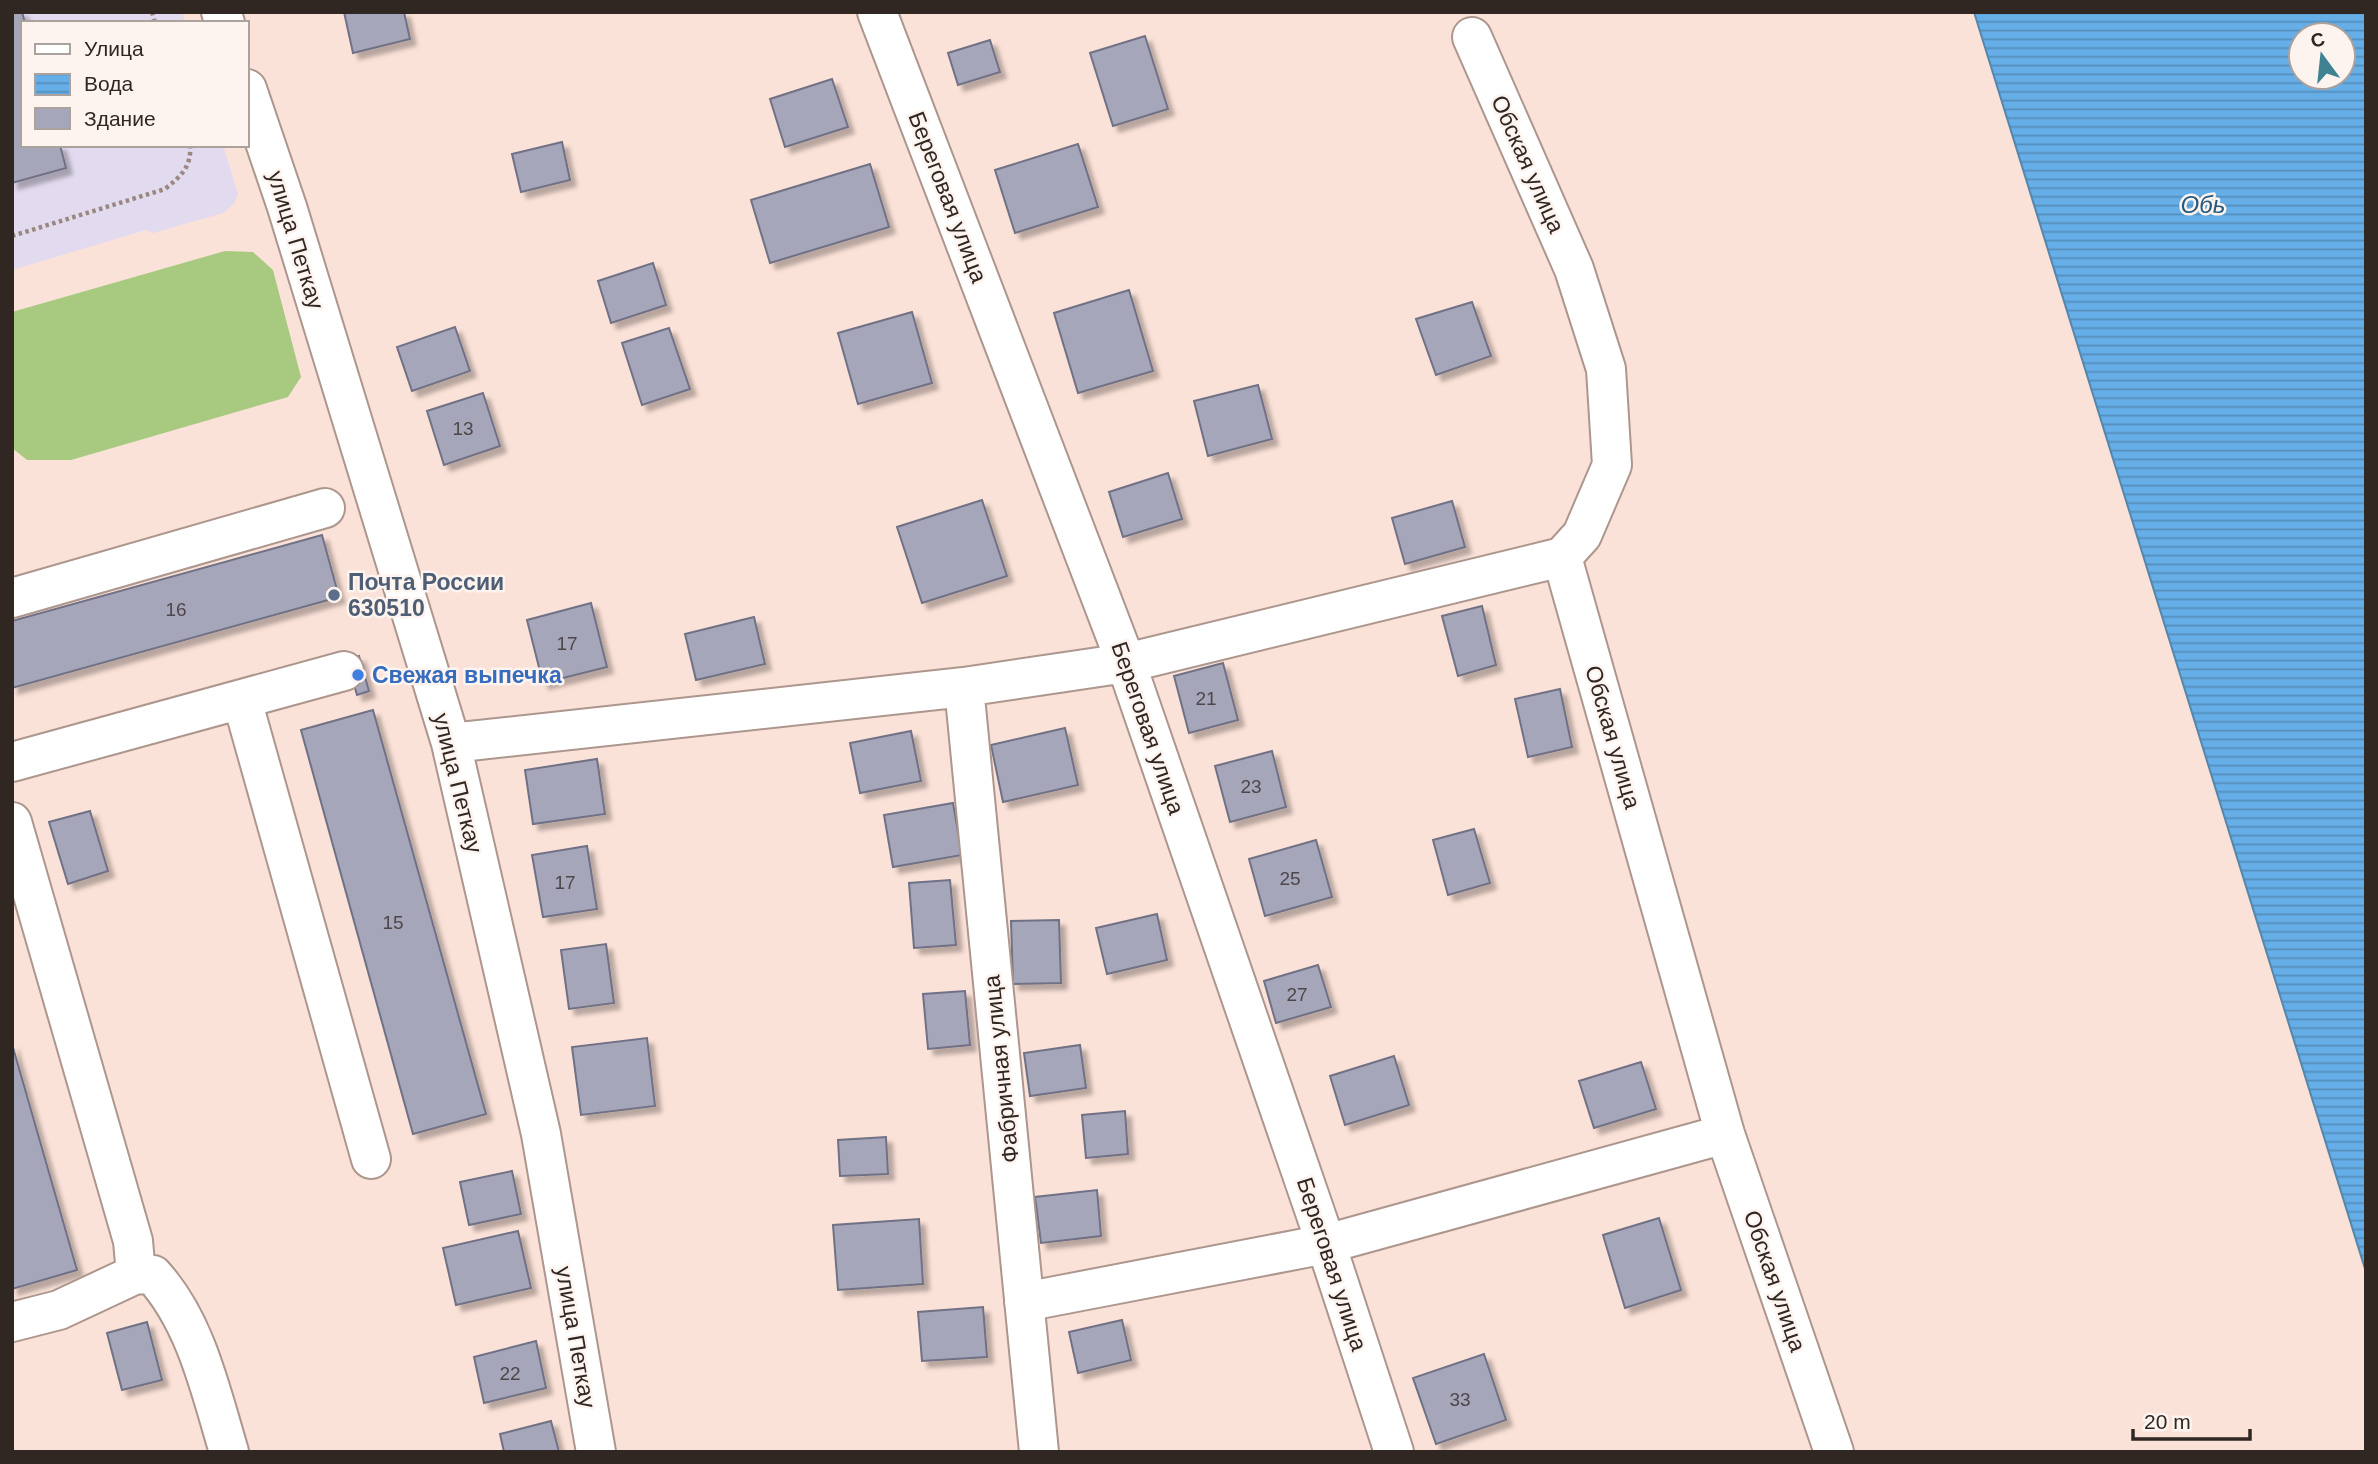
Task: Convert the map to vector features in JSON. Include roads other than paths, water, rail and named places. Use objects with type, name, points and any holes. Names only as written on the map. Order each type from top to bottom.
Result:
[{"type":"street","name":"Береговая улица","points":[[877,12],[1126,663],[1326,1244],[1394,1452]]},
{"type":"street","name":"Обская улица","points":[[1472,37],[1574,269],[1606,369],[1612,465],[1582,535],[1562,557],[1725,1133],[1834,1452]]},
{"type":"street","name":"улица Петкау","points":[[248,92],[451,743],[541,1134],[596,1452]]},
{"type":"street","points":[[12,598],[326,508]]},
{"type":"street","points":[[451,743],[964,687],[1126,663],[1562,557]]},
{"type":"street","points":[[12,762],[344,671]]},
{"type":"street","name":"Фабричная улица","points":[[964,687],[1040,1452]]},
{"type":"street","points":[[242,700],[371,1159]]},
{"type":"street","points":[[12,822],[134,1241],[136,1274]]},
{"type":"street","points":[[1024,1302],[1326,1244],[1725,1133]]},
{"type":"street","points":[[12,1322],[59,1310],[136,1274],[153,1275],[170,1295],[191,1339],[229,1452]]},
{"type":"water","name":"Обь","points":[[1974,12],[2366,12],[2366,1272]]},
{"type":"place","name":"Почта России 630510","points":[[334,595]]},
{"type":"place","name":"Свежая выпечка","points":[[358,675]]}]
